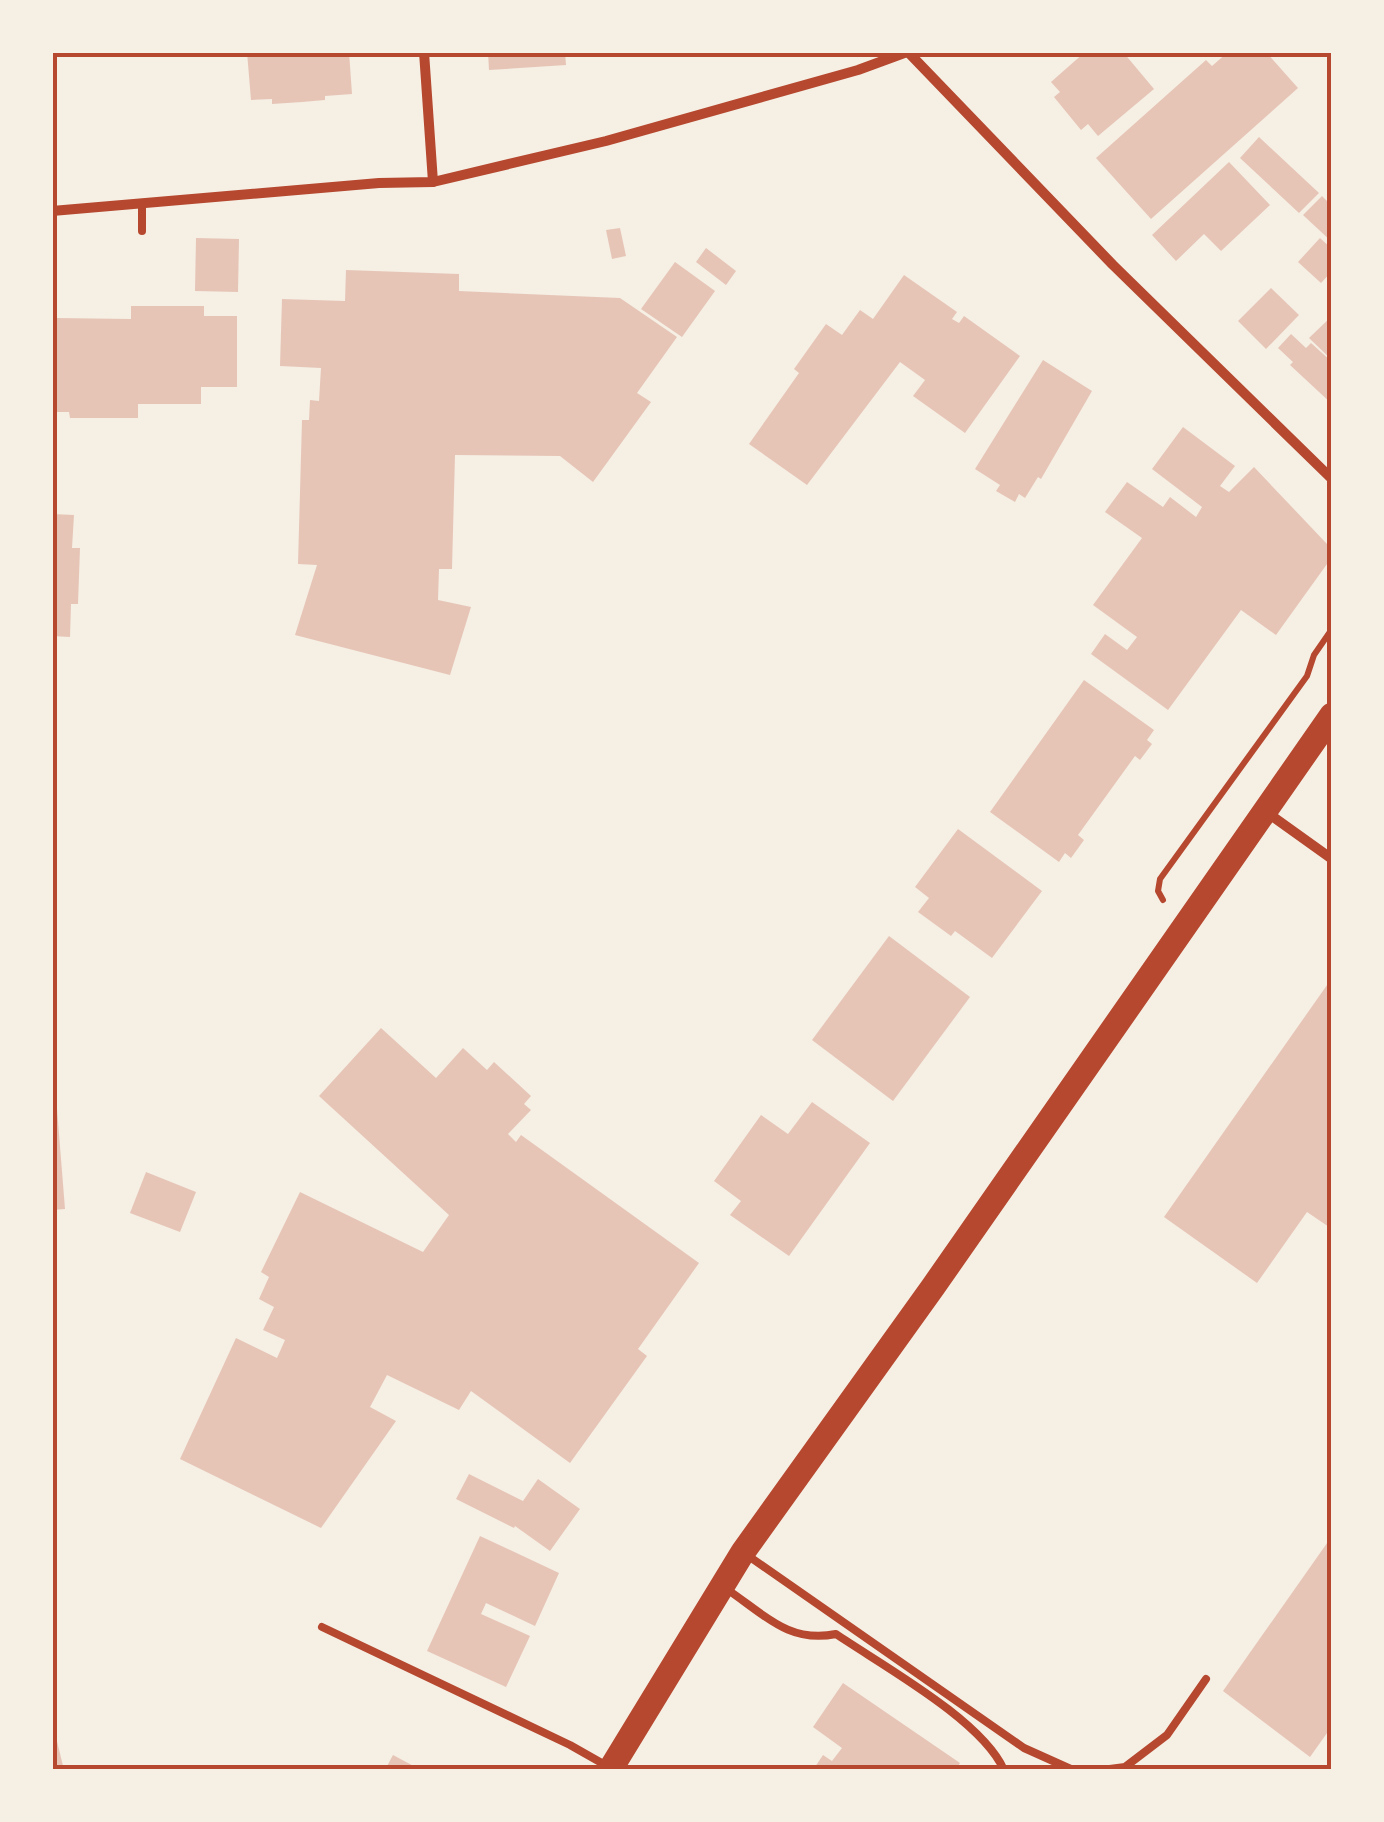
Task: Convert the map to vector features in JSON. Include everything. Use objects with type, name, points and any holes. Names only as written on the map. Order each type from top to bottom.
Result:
[{"type":"main road","points":[[610,1769],[743,1552],[1332,715]]},
{"type":"street","points":[[424,52],[433,182]]},
{"type":"street","points":[[52,210],[433,182],[606,142],[908,52],[1114,264],[1332,479]]},
{"type":"street","points":[[1265,811],[1332,859]]},
{"type":"lane","points":[[142,204],[142,231]]},
{"type":"lane","points":[[743,1552],[1024,1748],[1073,1770]]},
{"type":"lane","points":[[721,1586],[790,1634],[816,1638],[836,1634],[942,1706],[996,1751],[1004,1770]]},
{"type":"lane","points":[[322,1627],[570,1745],[610,1769]]},
{"type":"lane","points":[[1102,1770],[1125,1767],[1167,1735],[1206,1679]]},
{"type":"path","points":[[1160,879],[1311,668],[1314,654],[1330,634]]},
{"type":"building","points":[[247,52],[349,52],[352,94],[272,104],[272,99],[251,100]]},
{"type":"building","points":[[488,52],[565,52],[566,65],[489,70]]},
{"type":"building","points":[[1085,52],[1123,52],[1154,89],[1098,136],[1088,124],[1081,130],[1054,97],[1060,92],[1051,82]]},
{"type":"building","points":[[1228,52],[1266,52],[1298,88],[1151,219],[1096,158],[1206,60],[1212,66]]},
{"type":"building","points":[[1259,137],[1319,193],[1299,213],[1240,158]]},
{"type":"building","points":[[1229,162],[1270,205],[1221,251],[1204,234],[1176,261],[1152,235]]},
{"type":"building","points":[[1322,196],[1332,206],[1332,242],[1303,215]]},
{"type":"building","points":[[620,228],[626,256],[612,259],[606,230]]},
{"type":"building","points":[[196,238],[239,239],[238,292],[195,291]]},
{"type":"building","points":[[1320,238],[1332,249],[1332,271],[1321,283],[1298,262]]},
{"type":"building","points":[[706,248],[736,271],[726,285],[696,262]]},
{"type":"building","points":[[675,262],[715,291],[682,337],[641,309]]},
{"type":"building","points":[[346,270],[459,274],[459,291],[620,298],[677,337],[637,393],[651,402],[593,482],[560,456],[455,455],[452,569],[439,569],[438,600],[471,607],[450,675],[295,635],[317,565],[298,564],[302,420],[309,420],[310,400],[319,401],[321,368],[280,366],[282,299],[345,301]]},
{"type":"building","points":[[904,275],[957,312],[952,319],[959,323],[964,316],[1020,356],[965,433],[913,396],[925,380],[900,362],[807,485],[749,444],[799,373],[794,369],[826,324],[842,335],[860,310],[873,319]]},
{"type":"building","points":[[1271,288],[1299,315],[1266,349],[1238,321]]},
{"type":"building","points":[[131,306],[204,306],[204,316],[237,316],[237,387],[201,387],[201,404],[138,404],[138,418],[70,418],[69,412],[52,412],[52,336],[56,336],[56,318],[131,319]]},
{"type":"building","points":[[1332,316],[1332,360],[1309,338]]},
{"type":"building","points":[[1291,334],[1306,348],[1311,343],[1332,362],[1332,404],[1290,365],[1293,362],[1278,348]]},
{"type":"building","points":[[1043,360],[1092,391],[1041,479],[1038,477],[1025,498],[1019,494],[1015,502],[996,491],[1000,485],[975,469]]},
{"type":"building","points":[[1183,427],[1235,466],[1220,486],[1229,492],[1254,467],[1327,544],[1327,564],[1276,635],[1241,610],[1168,710],[1091,654],[1105,634],[1127,650],[1137,637],[1093,605],[1142,538],[1105,512],[1127,482],[1163,507],[1170,497],[1196,517],[1202,507],[1152,469]]},
{"type":"building","points":[[52,514],[74,515],[72,548],[80,548],[78,604],[71,604],[70,637],[52,636]]},
{"type":"building","points":[[1084,680],[1154,730],[1147,740],[1152,744],[1140,760],[1135,756],[1078,835],[1084,840],[1071,858],[1065,853],[1059,862],[990,812]]},
{"type":"building","points":[[958,829],[1042,891],[992,958],[955,931],[951,936],[918,912],[929,898],[915,887]]},
{"type":"building","points":[[889,936],[970,997],[893,1101],[812,1040]]},
{"type":"building","points":[[1332,978],[1332,1229],[1307,1212],[1257,1283],[1164,1217]]},
{"type":"building","points":[[381,1028],[436,1078],[463,1048],[487,1070],[494,1062],[531,1096],[524,1104],[531,1110],[508,1134],[516,1142],[521,1135],[699,1263],[638,1349],[647,1356],[570,1463],[471,1391],[459,1410],[387,1375],[370,1407],[396,1421],[321,1528],[180,1459],[236,1338],[277,1358],[285,1340],[263,1330],[274,1307],[259,1299],[269,1277],[261,1272],[300,1192],[423,1252],[449,1215],[319,1096]]},
{"type":"building","points":[[52,1084],[65,1209],[52,1210]]},
{"type":"building","points":[[812,1102],[870,1143],[789,1256],[730,1215],[741,1201],[714,1181],[761,1115],[788,1134]]},
{"type":"building","points":[[146,1172],[196,1192],[180,1232],[130,1213]]},
{"type":"building","points":[[469,1474],[523,1501],[538,1479],[580,1509],[550,1551],[515,1526],[456,1499]]},
{"type":"building","points":[[480,1536],[559,1573],[535,1626],[486,1603],[481,1614],[530,1636],[506,1687],[427,1651]]},
{"type":"building","points":[[1332,1536],[1332,1726],[1310,1757],[1223,1691]]},
{"type":"building","points":[[843,1683],[960,1763],[955,1770],[813,1770],[823,1755],[832,1761],[842,1748],[813,1727]]},
{"type":"building","points":[[54,1729],[64,1770],[52,1770]]},
{"type":"building","points":[[393,1755],[421,1770],[385,1770]]}]
